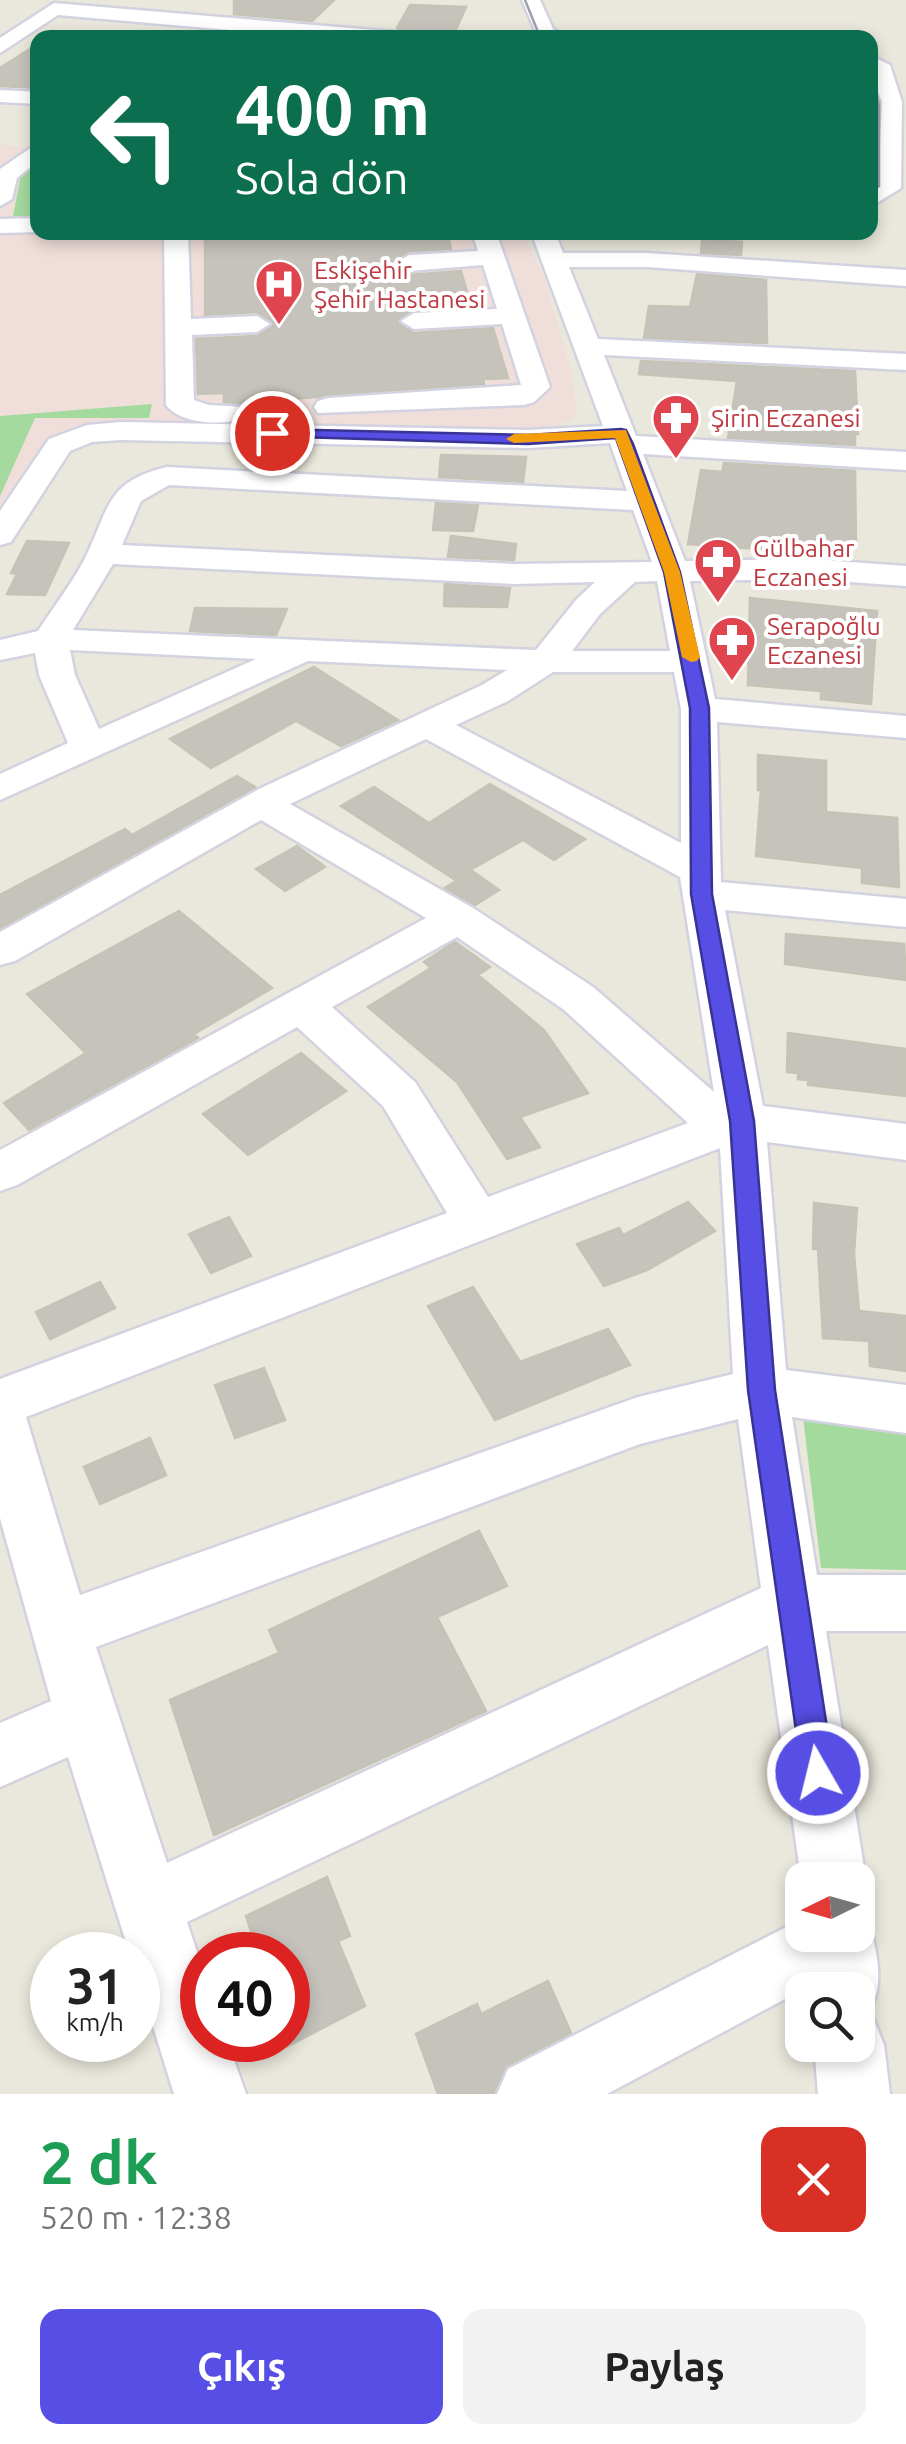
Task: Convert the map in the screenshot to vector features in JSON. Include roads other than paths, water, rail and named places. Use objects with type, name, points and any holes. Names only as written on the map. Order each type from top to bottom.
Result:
[{"type":"street","points":[[196,21],[221,0]]},
{"type":"street","points":[[531,0],[544,30]]},
{"type":"street","points":[[19,10],[196,21],[245,30]]},
{"type":"street","points":[[4,42],[54,10]]},
{"type":"street","points":[[310,30],[334,10]]},
{"type":"street","points":[[878,65],[883,68],[892,102],[898,150],[889,188],[878,196]]},
{"type":"street","points":[[0,96],[30,98]]},
{"type":"street","points":[[0,143],[30,148]]},
{"type":"street","points":[[0,198],[6,168],[30,154]]},
{"type":"street","points":[[878,203],[906,206]]},
{"type":"street","points":[[0,226],[30,224]]},
{"type":"street","points":[[176,240],[180,405],[206,414],[524,396],[536,387],[488,245],[410,262]]},
{"type":"street","points":[[830,1862],[761,1390],[702,883],[700,708],[692,662],[672,572],[548,246],[647,260],[906,278]]},
{"type":"street","points":[[414,321],[512,316]]},
{"type":"street","points":[[178,328],[257,324]]},
{"type":"street","points":[[584,346],[906,362]]},
{"type":"street","points":[[0,536],[59,445],[87,434],[122,431],[623,439],[906,461]]},
{"type":"street","points":[[88,745],[57,675],[50,638],[103,554],[123,498],[142,482],[167,476],[646,500]]},
{"type":"street","points":[[103,554],[515,574],[807,570],[906,576]]},
{"type":"street","points":[[0,952],[262,804],[495,693],[546,661],[588,606],[624,573]]},
{"type":"street","points":[[0,650],[50,638],[546,661],[692,662]]},
{"type":"street","points":[[0,788],[309,648]]},
{"type":"street","points":[[700,708],[906,727]]},
{"type":"street","points":[[429,726],[702,883],[906,913]]},
{"type":"street","points":[[262,804],[458,918],[578,998],[733,1124]]},
{"type":"street","points":[[0,1172],[458,918]]},
{"type":"street","points":[[300,1004],[399,1094],[478,1222]]},
{"type":"street","points":[[0,1403],[733,1124],[906,1142]]},
{"type":"street","points":[[61,1632],[638,1421],[761,1390],[906,1409]]},
{"type":"street","points":[[0,1419],[86,1717],[210,2094]]},
{"type":"street","points":[[148,1906],[793,1603],[906,1603]]},
{"type":"street","points":[[0,1756],[86,1717]]},
{"type":"street","points":[[534,2094],[809,1952]]},
{"type":"street","points":[[851,2062],[854,2094]]},
{"type":"tram line","points":[[525,0],[537,30]]},
{"type":"tram line","points":[[878,101],[878,187]]},
{"type":"place","name":"Eskişehir Şehir Hastanesi","points":[[279,326]]},
{"type":"place","name":"Şirin Eczanesi","points":[[676,460]]},
{"type":"place","name":"Gülbahar Eczanesi","points":[[718,604]]},
{"type":"place","name":"Serapoğlu Eczanesi","points":[[732,682]]}]
